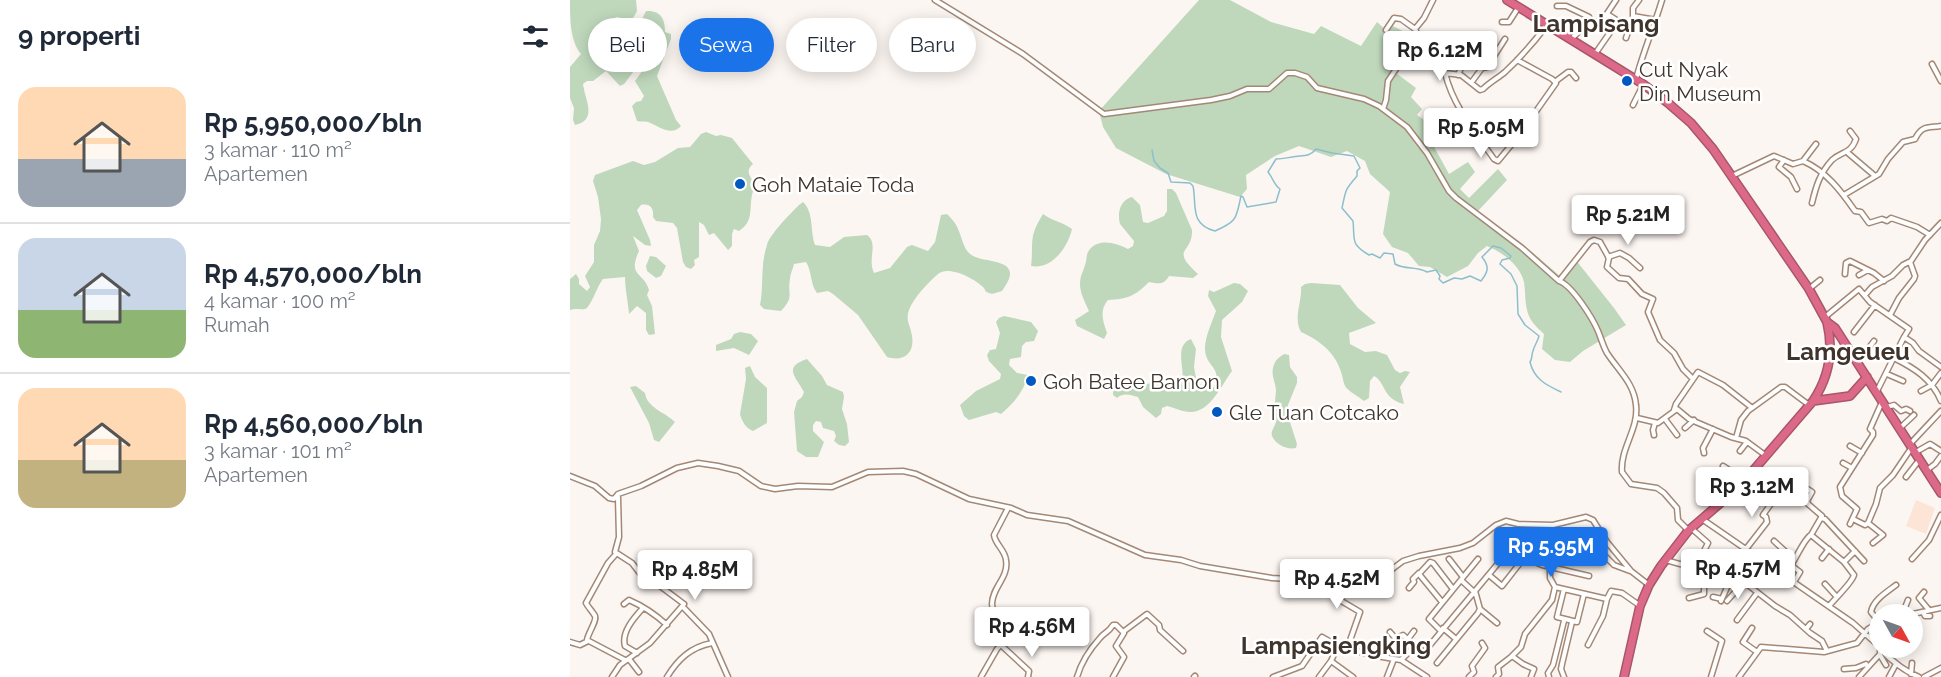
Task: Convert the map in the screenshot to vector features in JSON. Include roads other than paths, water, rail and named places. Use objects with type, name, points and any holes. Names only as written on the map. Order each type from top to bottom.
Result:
[{"type":"highway","points":[[1507,0],[1639,82],[1691,123],[1708,142],[1809,289],[1826,320],[1830,335],[1828,369],[1811,403],[1741,484],[1690,530],[1649,585],[1640,606],[1624,677]]},
{"type":"highway","points":[[1826,320],[1835,328],[1940,491]]},
{"type":"highway","points":[[1811,403],[1850,396],[1867,377]]},
{"type":"street","points":[[935,0],[1023,54],[1104,114],[1211,100],[1247,89],[1269,89],[1290,72],[1301,74],[1317,88],[1364,99],[1383,109],[1407,127],[1427,153],[1449,191],[1522,248],[1559,281],[1564,282],[1598,329],[1607,352],[1628,380],[1636,400],[1637,418],[1623,458],[1622,472],[1631,484],[1657,488],[1664,493],[1677,508],[1678,520],[1708,543],[1704,551],[1757,593],[1790,615],[1822,642],[1827,651]]},
{"type":"street","points":[[1415,29],[1424,18],[1433,0]]},
{"type":"street","points":[[1566,6],[1569,0]]},
{"type":"street","points":[[1570,40],[1604,18],[1616,0]]},
{"type":"street","points":[[1626,38],[1634,16],[1633,8],[1639,0]]},
{"type":"street","points":[[1633,105],[1643,55],[1662,0]]},
{"type":"street","points":[[1557,6],[1566,6],[1590,17],[1592,24]]},
{"type":"street","points":[[1502,22],[1509,22],[1518,7]]},
{"type":"street","points":[[1595,55],[1618,21],[1607,14]]},
{"type":"street","points":[[1634,16],[1656,20]]},
{"type":"street","points":[[1386,30],[1394,18],[1401,19],[1415,29],[1445,73],[1451,93],[1467,123],[1497,161],[1512,144],[1516,134],[1532,117],[1556,81],[1569,72],[1576,78]]},
{"type":"street","points":[[1445,73],[1464,76],[1478,89],[1483,89],[1517,60],[1546,25]]},
{"type":"street","points":[[1383,109],[1388,81],[1418,36]]},
{"type":"street","points":[[1471,83],[1482,68],[1487,67],[1504,39]]},
{"type":"street","points":[[1458,75],[1466,56],[1475,45]]},
{"type":"street","points":[[1517,60],[1556,81]]},
{"type":"street","points":[[1932,64],[1941,81]]},
{"type":"street","points":[[1844,195],[1880,173],[1888,159],[1903,142],[1915,139],[1919,132],[1929,126],[1941,126]]},
{"type":"street","points":[[1812,203],[1815,188],[1822,173],[1835,158],[1848,153],[1856,140],[1850,131]]},
{"type":"street","points":[[1732,176],[1774,156],[1794,165],[1803,161],[1816,144]]},
{"type":"street","points":[[1848,153],[1875,176]]},
{"type":"street","points":[[1784,160],[1779,167],[1791,177],[1797,189]]},
{"type":"street","points":[[1803,161],[1822,173],[1844,195],[1855,211],[1861,212],[1869,223],[1891,218],[1917,227],[1930,235]]},
{"type":"street","points":[[1865,295],[1872,287],[1893,276],[1903,265],[1910,262],[1941,223]]},
{"type":"street","points":[[1559,281],[1592,241],[1600,242],[1608,257],[1607,267],[1617,277],[1627,278],[1642,294],[1653,299],[1648,312],[1658,335],[1693,379]]},
{"type":"street","points":[[1608,257],[1620,254],[1629,258],[1640,268]]},
{"type":"street","points":[[1845,274],[1848,261],[1868,270],[1884,281]]},
{"type":"street","points":[[1890,315],[1899,298],[1914,279],[1910,262]]},
{"type":"street","points":[[1859,275],[1868,270]]},
{"type":"street","points":[[1809,289],[1820,280]]},
{"type":"street","points":[[1826,320],[1858,289],[1875,305],[1909,329],[1877,392]]},
{"type":"street","points":[[1854,332],[1875,305]]},
{"type":"street","points":[[1904,337],[1941,367]]},
{"type":"street","points":[[1857,362],[1874,341]]},
{"type":"street","points":[[1894,358],[1910,366],[1932,385],[1941,400]]},
{"type":"street","points":[[1637,418],[1655,423],[1665,419],[1674,411],[1676,404],[1698,372],[1713,378],[1752,407]]},
{"type":"street","points":[[1921,391],[1932,385],[1941,373]]},
{"type":"street","points":[[1887,374],[1903,381]]},
{"type":"street","points":[[1736,438],[1741,420],[1752,407],[1784,386],[1811,403]]},
{"type":"street","points":[[1850,524],[1857,509],[1840,493],[1841,484],[1873,435],[1869,429],[1885,404],[1894,405],[1901,411],[1907,409],[1910,411]]},
{"type":"street","points":[[1674,411],[1678,410],[1689,419],[1747,442],[1766,456]]},
{"type":"street","points":[[1868,523],[1880,489],[1915,450],[1941,411]]},
{"type":"street","points":[[1900,428],[1914,415]]},
{"type":"street","points":[[1665,419],[1677,435]]},
{"type":"street","points":[[1685,428],[1694,420]]},
{"type":"street","points":[[1654,435],[1655,423]]},
{"type":"street","points":[[1704,453],[1703,448],[1713,429]]},
{"type":"street","points":[[1740,451],[1747,442]]},
{"type":"street","points":[[1906,477],[1915,450],[1930,444],[1941,454],[1935,464],[1927,470]]},
{"type":"street","points":[[1850,446],[1862,453]]},
{"type":"street","points":[[570,476],[595,486],[609,498],[614,499],[618,494],[641,486],[677,468],[698,463],[739,471],[761,486],[775,489],[798,486],[832,487],[868,472],[903,471],[925,478],[969,499],[1027,515],[1068,521],[1145,555],[1272,578],[1330,584],[1373,578],[1387,573],[1403,561],[1460,548],[1473,543],[1496,525],[1506,521],[1518,524],[1553,525],[1586,517],[1593,520],[1607,542],[1631,571],[1649,585]]},
{"type":"street","points":[[1843,463],[1852,468]]},
{"type":"street","points":[[1723,466],[1741,484]]},
{"type":"street","points":[[1756,467],[1782,483],[1790,478],[1811,491],[1807,501],[1821,514],[1821,518],[1811,535],[1805,539],[1802,550],[1792,564],[1800,572],[1794,582]]},
{"type":"street","points":[[588,641],[589,631],[596,617],[586,603],[608,563],[616,554],[620,537],[618,494]]},
{"type":"street","points":[[1746,549],[1767,522],[1763,515],[1775,498]]},
{"type":"street","points":[[981,677],[1008,636],[993,609],[992,601],[1006,574],[1006,559],[994,536],[1008,508]]},
{"type":"street","points":[[1912,559],[1929,540],[1941,515]]},
{"type":"street","points":[[1821,518],[1826,519],[1864,561]]},
{"type":"street","points":[[1702,519],[1829,606],[1869,637]]},
{"type":"street","points":[[1853,519],[1865,525],[1868,523],[1881,532],[1883,535],[1873,543]]},
{"type":"street","points":[[1545,544],[1548,531]]},
{"type":"street","points":[[1811,535],[1844,562],[1853,573],[1854,577],[1829,606]]},
{"type":"street","points":[[1773,568],[1786,552],[1774,542]]},
{"type":"street","points":[[1590,576],[1537,563],[1541,543],[1592,556],[1600,553],[1614,565],[1631,571]]},
{"type":"street","points":[[1389,632],[1396,639],[1402,635],[1425,651],[1511,548],[1524,558],[1537,559]]},
{"type":"street","points":[[1822,558],[1828,549]]},
{"type":"street","points":[[1844,562],[1855,551]]},
{"type":"street","points":[[616,554],[632,563],[642,576],[684,603],[683,607],[703,627],[728,677]]},
{"type":"street","points":[[1724,600],[1742,581],[1757,557]]},
{"type":"street","points":[[1489,575],[1502,586],[1524,558]]},
{"type":"street","points":[[1449,559],[1474,592],[1480,609],[1497,623]]},
{"type":"street","points":[[1456,639],[1429,619],[1478,560]]},
{"type":"street","points":[[1666,560],[1687,566],[1704,567],[1718,563]]},
{"type":"street","points":[[1409,588],[1414,582],[1413,579],[1431,562],[1453,589]]},
{"type":"street","points":[[1762,570],[1767,564]]},
{"type":"street","points":[[1496,677],[1499,674],[1497,667],[1521,646],[1525,634],[1552,600],[1555,587],[1550,578],[1550,567]]},
{"type":"street","points":[[1689,598],[1704,594],[1704,567]]},
{"type":"street","points":[[1419,573],[1442,602]]},
{"type":"street","points":[[1724,600],[1733,574]]},
{"type":"street","points":[[1713,575],[1730,581]]},
{"type":"street","points":[[1330,584],[1327,588],[1331,594],[1360,612],[1347,649]]},
{"type":"street","points":[[1825,584],[1836,596]]},
{"type":"street","points":[[1874,604],[1896,585]]},
{"type":"street","points":[[1555,587],[1607,600]]},
{"type":"street","points":[[1564,589],[1557,617],[1564,621],[1577,622],[1584,594]]},
{"type":"street","points":[[1588,645],[1603,616],[1611,591],[1616,591],[1640,606]]},
{"type":"street","points":[[1923,592],[1919,598],[1930,610]]},
{"type":"street","points":[[1737,620],[1757,593]]},
{"type":"street","points":[[1713,597],[1724,600]]},
{"type":"street","points":[[624,604],[629,600],[667,625]]},
{"type":"street","points":[[1906,604],[1908,600]]},
{"type":"street","points":[[612,677],[620,664],[637,654],[683,607]]},
{"type":"street","points":[[637,654],[623,642],[629,623],[643,608]]},
{"type":"street","points":[[1930,616],[1926,617],[1923,613],[1941,608]]},
{"type":"street","points":[[1437,663],[1480,609]]},
{"type":"street","points":[[1113,677],[1124,658],[1116,646],[1123,632],[1147,614],[1160,630],[1183,651]]},
{"type":"street","points":[[1549,677],[1548,673],[1557,652],[1564,621]]},
{"type":"street","points":[[1564,677],[1561,669],[1572,622]]},
{"type":"street","points":[[1806,629],[1810,624]]},
{"type":"street","points":[[1077,677],[1090,650],[1113,625],[1123,632]]},
{"type":"street","points":[[1752,628],[1743,642],[1757,652]]},
{"type":"street","points":[[1408,639],[1414,631]]},
{"type":"street","points":[[1707,631],[1722,641],[1711,677]]},
{"type":"street","points":[[1739,677],[1761,648],[1805,652],[1827,651],[1857,642],[1869,631]]},
{"type":"street","points":[[1561,637],[1568,639]]},
{"type":"street","points":[[1273,677],[1302,666],[1321,638],[1325,638],[1347,649],[1401,660],[1427,677]]},
{"type":"street","points":[[570,642],[580,645],[588,641]]},
{"type":"street","points":[[588,641],[628,660],[639,672]]},
{"type":"street","points":[[667,677],[686,653],[695,647],[712,643]]},
{"type":"street","points":[[1469,677],[1474,672],[1472,666],[1485,648],[1482,643]]},
{"type":"street","points":[[1401,660],[1414,645]]},
{"type":"street","points":[[1002,646],[1029,670],[1028,677]]},
{"type":"street","points":[[1320,677],[1338,646]]},
{"type":"street","points":[[1557,652],[1564,654]]},
{"type":"street","points":[[1512,656],[1534,669],[1531,677]]},
{"type":"street","points":[[1859,677],[1874,658]]},
{"type":"street","points":[[1883,658],[1886,666]]},
{"type":"street","points":[[1889,658],[1918,677]]},
{"type":"street","points":[[1387,677],[1394,659]]},
{"type":"street","points":[[1331,661],[1353,677]]},
{"type":"street","points":[[1911,674],[1912,663]]},
{"type":"street","points":[[1844,669],[1866,664],[1868,667]]},
{"type":"street","points":[[1889,677],[1896,664]]},
{"type":"street","points":[[1551,668],[1561,669]]},
{"type":"street","points":[[1924,677],[1941,668]]},
{"type":"waterway","points":[[1152,150],[1154,161],[1168,173],[1171,182],[1190,183],[1193,186],[1198,219],[1201,224],[1215,231],[1235,218],[1241,196],[1247,207],[1276,202],[1280,189],[1268,172],[1276,159],[1308,155],[1316,149],[1354,156],[1360,168],[1346,190],[1342,208],[1353,221],[1355,241],[1359,248],[1369,255],[1380,258],[1384,253],[1393,254],[1395,264],[1399,266],[1427,272],[1436,270],[1443,283],[1454,278],[1462,279],[1470,276],[1481,281],[1487,269],[1482,257],[1493,246],[1501,248],[1511,256],[1502,260],[1500,264],[1511,274],[1517,286],[1518,314],[1525,325],[1539,336],[1530,362],[1534,373],[1541,381],[1561,392]]},
{"type":"place","name":"Cut Nyak Din Museum","points":[[1627,81]]},
{"type":"place","name":"Goh Mataie Toda","points":[[740,184]]},
{"type":"place","name":"Goh Batee Bamon","points":[[1031,381]]},
{"type":"place","name":"Gle Tuan Cotcako","points":[[1217,412]]},
{"type":"district","name":"Lampisang","points":[[1596,23]]},
{"type":"district","name":"Lamgeueu","points":[[1848,351]]},
{"type":"district","name":"Lampasiengking","points":[[1336,645]]}]
